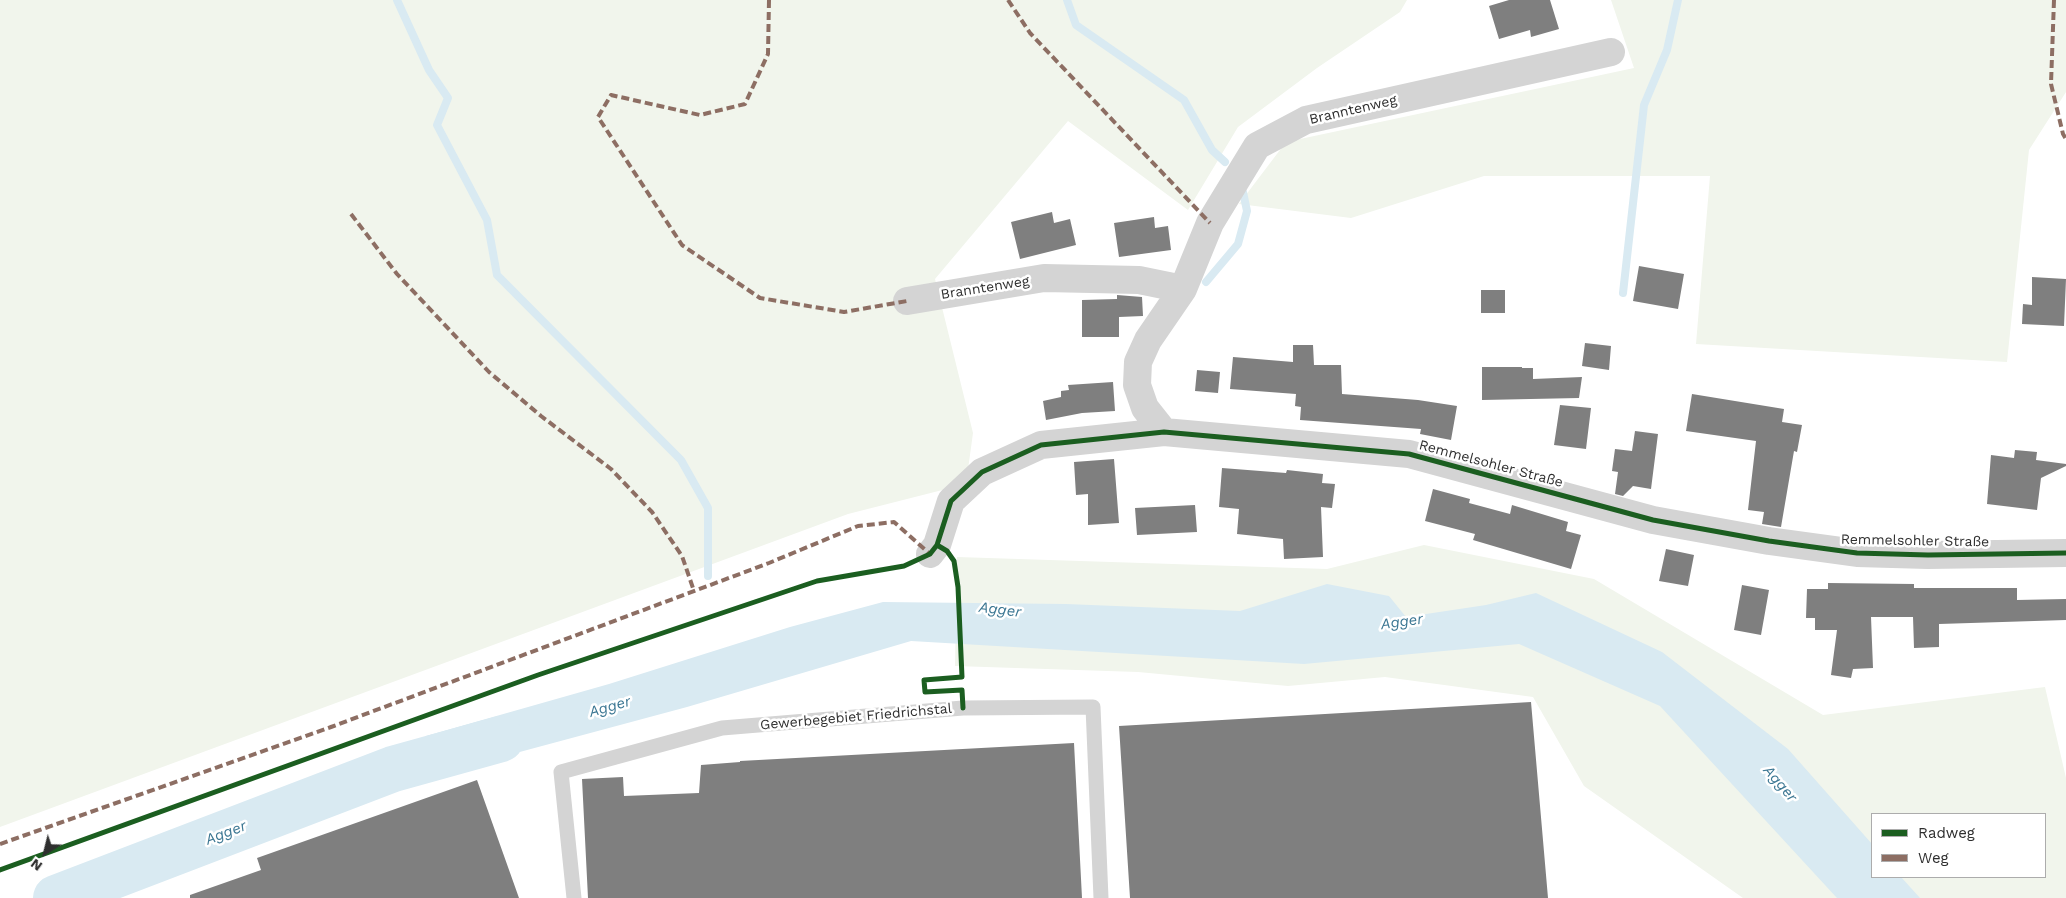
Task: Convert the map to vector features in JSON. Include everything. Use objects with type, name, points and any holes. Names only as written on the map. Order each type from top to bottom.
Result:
[{"type":"street","name":"Branntenweg","points":[[1164,432],[1145,408],[1137,384],[1138,362],[1148,340],[1183,289],[1210,223],[1257,146],[1306,120],[1611,52]]},
{"type":"street","name":"Branntenweg","points":[[907,301],[1044,278],[1139,280],[1183,289]]},
{"type":"street","name":"Remmelsohler Straße","points":[[930,554],[937,546],[952,501],[982,472],[1041,445],[1164,432],[1409,454],[1653,520],[1768,541],[1857,553],[1928,555],[2066,553]]},
{"type":"lane","name":"Gewerbegebiet Friedrichstal","points":[[574,898],[561,772],[722,728],[963,708],[1093,707],[1101,898]]},
{"type":"shaded area","points":[[0,0],[1407,0],[1400,12],[1317,68],[1238,127],[1188,210],[1068,121],[935,279],[973,433],[966,484],[848,514],[0,827]]},
{"type":"shaded area","points":[[1611,0],[2066,0],[2066,92],[2029,150],[2007,362],[1696,344],[1710,176],[1484,176],[1351,218],[1239,204],[1286,142],[1634,68]]},
{"type":"shaded area","points":[[1424,545],[1594,579],[1823,715],[2045,687],[2066,778],[2066,898],[1743,898],[1584,786],[1533,697],[1385,677],[1288,686],[1138,672],[955,666],[957,557],[1327,569]]},
{"type":"water","points":[[1327,584],[1389,596],[1406,617],[1486,605],[1536,593],[1662,652],[1788,749],[1871,843],[1871,878],[1902,878],[1920,898],[1837,898],[1660,706],[1519,644],[1304,664],[911,641],[687,707],[449,771],[426,736],[609,684],[790,627],[883,602],[1066,604],[1240,611]]},
{"type":"building","points":[[1509,0],[1550,0],[1559,29],[1531,37],[1530,30],[1499,39],[1489,6]]},
{"type":"building","points":[[1052,212],[1054,223],[1070,219],[1076,245],[1020,259],[1011,222]]},
{"type":"building","points":[[1154,217],[1155,228],[1168,226],[1171,250],[1119,257],[1114,223]]},
{"type":"building","points":[[1639,266],[1684,274],[1678,309],[1633,301]]},
{"type":"building","points":[[2032,277],[2066,279],[2064,326],[2022,324],[2023,304],[2032,305]]},
{"type":"building","points":[[1481,290],[1505,290],[1505,313],[1481,313]]},
{"type":"building","points":[[1117,295],[1142,297],[1143,316],[1119,317],[1119,337],[1082,337],[1082,300],[1117,299]]},
{"type":"building","points":[[1585,343],[1611,346],[1609,370],[1582,366]]},
{"type":"building","points":[[1293,345],[1313,345],[1314,365],[1341,365],[1342,394],[1418,400],[1457,406],[1451,440],[1420,434],[1421,429],[1300,420],[1301,407],[1295,406],[1296,394],[1230,389],[1233,357],[1293,362]]},
{"type":"building","points":[[1482,367],[1533,368],[1533,379],[1582,377],[1579,398],[1482,400]]},
{"type":"building","points":[[1197,370],[1220,372],[1218,393],[1195,391]]},
{"type":"building","points":[[1113,382],[1115,411],[1082,413],[1046,420],[1043,401],[1061,397],[1061,391],[1069,390],[1068,385]]},
{"type":"building","points":[[1692,394],[1784,409],[1782,422],[1802,425],[1797,452],[1794,451],[1781,527],[1762,524],[1764,512],[1748,510],[1756,441],[1686,431]]},
{"type":"building","points":[[1560,405],[1591,408],[1586,449],[1554,445]]},
{"type":"building","points":[[1635,431],[1658,434],[1651,489],[1633,486],[1623,496],[1615,494],[1618,472],[1612,471],[1615,449],[1632,451]]},
{"type":"building","points":[[2015,450],[2037,452],[2036,460],[2066,464],[2066,466],[2041,478],[2037,510],[1987,504],[1991,455],[2014,458]]},
{"type":"building","points":[[1114,459],[1119,523],[1088,525],[1088,494],[1076,495],[1074,462]]},
{"type":"building","points":[[1222,468],[1286,473],[1287,470],[1323,474],[1322,483],[1335,484],[1332,508],[1321,507],[1323,557],[1284,559],[1283,539],[1237,534],[1239,509],[1219,507]]},
{"type":"building","points":[[1433,489],[1470,499],[1469,503],[1510,514],[1512,505],[1568,522],[1566,531],[1581,535],[1571,569],[1473,540],[1475,534],[1425,521]]},
{"type":"building","points":[[1195,505],[1197,532],[1137,535],[1135,508]]},
{"type":"building","points":[[1666,549],[1694,555],[1688,586],[1659,581]]},
{"type":"building","points":[[1828,583],[1914,584],[1914,588],[2017,588],[2017,600],[2066,599],[2066,620],[1939,624],[1939,647],[1914,648],[1913,617],[1871,617],[1873,668],[1853,669],[1851,678],[1831,675],[1837,630],[1815,630],[1815,618],[1806,618],[1807,589],[1828,589]]},
{"type":"building","points":[[1742,585],[1769,590],[1761,635],[1734,630]]},
{"type":"building","points":[[1531,702],[1548,898],[1130,898],[1119,726]]},
{"type":"building","points":[[1074,743],[1082,898],[588,898],[582,779],[623,777],[624,796],[699,793],[701,765],[740,761]]},
{"type":"building","points":[[477,780],[519,898],[190,898],[190,895],[261,870],[257,858]]},
{"type":"waterway","points":[[397,0],[429,70],[448,98],[437,125],[487,220],[497,275],[681,460],[708,508],[708,576]]},
{"type":"waterway","points":[[1067,0],[1076,25],[1184,100],[1212,150],[1225,162]]},
{"type":"waterway","points":[[1623,293],[1644,105],[1667,50],[1678,0]]},
{"type":"waterway","points":[[1206,282],[1238,244],[1247,211],[1243,192]]},
{"type":"waterway","name":"Agger","points":[[56,898],[393,769],[501,739]]},
{"type":"marked path","points":[[769,0],[768,54],[745,104],[700,115],[611,95],[598,117],[682,245],[760,298],[844,312],[907,301]]},
{"type":"marked path","points":[[1008,0],[1030,33],[1210,223]]},
{"type":"marked path","points":[[2054,0],[2051,84],[2063,134],[2066,139]]},
{"type":"marked path","points":[[351,214],[397,274],[489,372],[541,416],[611,469],[652,512],[682,556],[694,591]]},
{"type":"marked path","points":[[0,844],[331,727],[769,563],[858,526],[894,522],[930,554],[928,555]]},
{"type":"cycle path","points":[[0,870],[538,675],[817,581],[904,566],[930,554],[937,545],[951,501],[982,472],[1041,445],[1164,432],[1409,454],[1653,520],[1769,541],[1857,553],[1928,555],[2066,553]]},
{"type":"cycle path","points":[[937,545],[947,551],[954,561],[958,587],[962,677],[924,680],[925,692],[962,690],[963,708]]}]
